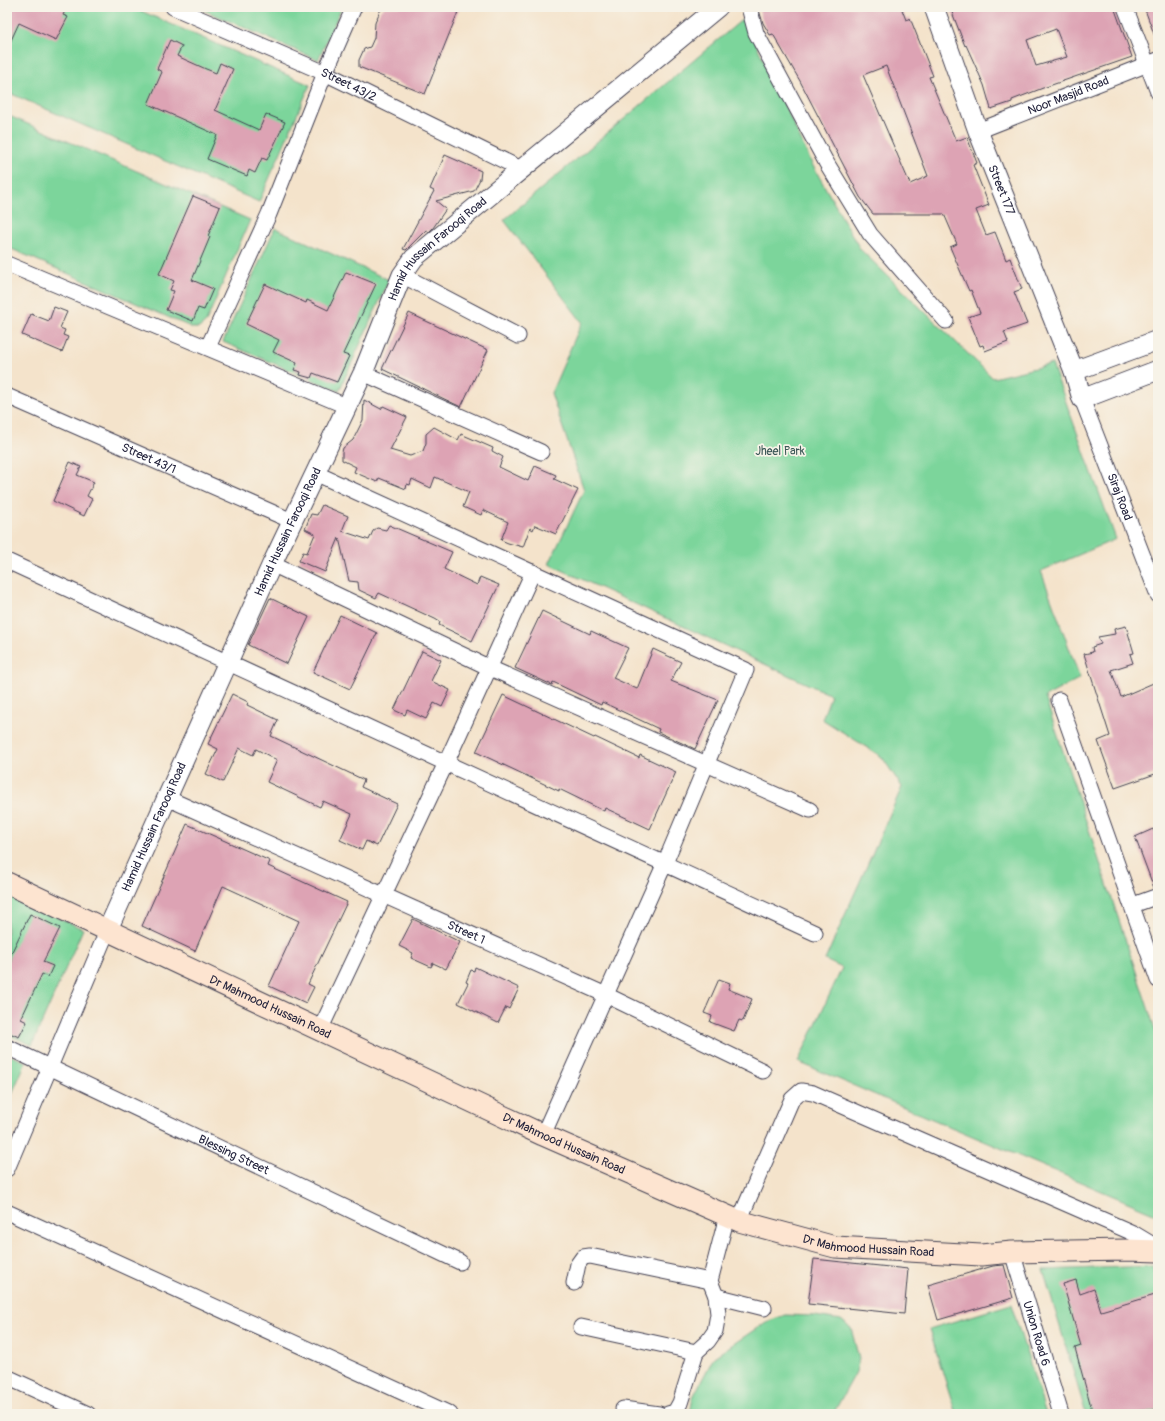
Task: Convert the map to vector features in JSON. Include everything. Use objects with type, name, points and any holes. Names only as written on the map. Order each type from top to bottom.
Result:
[{"type":"main road","name":"Dr Mahmood Hussain Road","points":[[7,883],[108,929],[544,1135],[733,1219],[835,1247],[981,1255],[1012,1252],[1126,1250],[1158,1252]]},
{"type":"street","name":"Street 43/2","points":[[173,7],[325,73],[521,168]]},
{"type":"street","points":[[208,347],[269,214],[325,73],[354,7]]},
{"type":"street","name":"Hamid Hussain Farooqi Road","points":[[7,1169],[108,929],[227,662],[346,406],[363,373],[402,275],[414,258],[521,168],[718,7]]},
{"type":"street","points":[[749,7],[756,33],[847,198],[870,234],[946,322]]},
{"type":"street","name":"Street 177","points":[[934,7],[978,131],[1074,371],[1082,399]]},
{"type":"street","points":[[1125,7],[1153,62],[1158,92]]},
{"type":"street","name":"Noor Masjid Road","points":[[978,131],[1153,62]]},
{"type":"street","points":[[7,264],[346,406]]},
{"type":"street","points":[[402,275],[518,336]]},
{"type":"street","points":[[1074,371],[1158,340]]},
{"type":"street","points":[[1082,399],[1158,370]]},
{"type":"street","points":[[363,373],[541,452]]},
{"type":"street","name":"Street 43/1","points":[[7,396],[292,521]]},
{"type":"street","name":"Siraj Road","points":[[1082,399],[1158,595]]},
{"type":"street","points":[[315,473],[746,670],[665,863],[544,1135]]},
{"type":"street","points":[[7,561],[815,933]]},
{"type":"street","points":[[272,564],[490,668],[810,810]]},
{"type":"street","points":[[320,1030],[446,763],[533,572]]},
{"type":"street","points":[[1059,700],[1133,905],[1158,980]]},
{"type":"street","name":"Street 1","points":[[167,798],[606,995],[763,1072]]},
{"type":"street","points":[[1133,905],[1158,896]]},
{"type":"street","name":"Blessing Street","points":[[7,1047],[460,1262]]},
{"type":"street","points":[[668,1414],[675,1412],[680,1403],[696,1352],[708,1341],[715,1330],[718,1314],[716,1296],[710,1281],[733,1219],[792,1099],[801,1091],[813,1093],[1133,1233],[1158,1248]]},
{"type":"street","points":[[7,1212],[450,1414]]},
{"type":"street","name":"Union Road 6","points":[[1012,1252],[1061,1414]]},
{"type":"street","points":[[574,1283],[578,1264],[583,1257],[590,1256],[710,1281]]},
{"type":"street","points":[[716,1296],[764,1308]]},
{"type":"street","points":[[581,1327],[696,1352]]},
{"type":"street","points":[[7,1377],[88,1414]]},
{"type":"street","points":[[623,1409],[659,1414]]},
{"type":"green space","points":[[7,7],[132,7],[310,85],[259,202],[7,92]]},
{"type":"green space","points":[[197,7],[342,7],[318,60]]},
{"type":"green space","name":"Jheel Park","points":[[744,18],[812,164],[860,249],[993,378],[1052,364],[1116,539],[1041,571],[1080,678],[1045,697],[1158,1038],[1158,1215],[798,1062],[842,968],[825,960],[902,787],[882,757],[822,719],[831,695],[549,564],[584,490],[551,393],[582,322],[504,220]]},
{"type":"green space","points":[[7,115],[250,220],[206,322],[199,328],[193,328],[7,247]]},
{"type":"green space","points":[[275,228],[389,280],[339,391],[223,342]]},
{"type":"green space","points":[[7,894],[83,929],[32,1045],[7,1034]]},
{"type":"green space","points":[[7,1054],[26,1062],[7,1105]]},
{"type":"green space","points":[[1153,1266],[1158,1284],[1158,1414],[1086,1414],[1043,1270]]},
{"type":"green space","points":[[1011,1304],[1046,1414],[956,1414],[929,1329]]},
{"type":"green space","points":[[785,1315],[815,1316],[841,1320],[851,1328],[859,1359],[856,1372],[833,1414],[690,1414],[693,1397],[714,1357],[766,1322]]},
{"type":"building","points":[[7,7],[67,7],[63,15],[68,17],[56,40],[19,23],[7,49]]},
{"type":"building","points":[[385,7],[460,7],[425,94],[359,67],[359,60],[364,49],[370,47],[374,38],[375,23],[380,11]]},
{"type":"building","points":[[758,7],[901,7],[906,20],[910,18],[933,76],[929,77],[956,141],[967,137],[977,163],[973,165],[989,205],[976,210],[986,235],[995,232],[1006,260],[1010,258],[1022,289],[1014,292],[1027,324],[1004,332],[1008,342],[985,351],[983,345],[980,346],[968,317],[980,313],[971,290],[969,291],[950,247],[957,244],[944,214],[873,214],[860,197],[800,81],[773,34],[770,35],[763,23]],"holes":[[[886,66],[928,176],[910,184],[863,75]]]},
{"type":"building","points":[[950,7],[1114,7],[1132,57],[1043,88],[1012,100],[1012,102],[991,109],[984,85],[966,45],[965,46]],"holes":[[[1056,29],[1067,57],[1036,66],[1027,40]]]},
{"type":"building","points":[[1144,7],[1158,7],[1158,42],[1157,42]]},
{"type":"building","points":[[170,40],[182,46],[177,56],[216,73],[220,63],[233,69],[215,110],[259,130],[266,114],[285,122],[267,160],[262,158],[255,173],[249,170],[247,176],[207,159],[217,135],[148,104],[162,72],[157,69]]},
{"type":"building","points":[[445,155],[481,171],[480,179],[474,191],[436,201],[446,209],[433,228],[429,232],[426,230],[406,250],[403,249],[434,191],[430,189]]},
{"type":"building","points":[[193,196],[220,207],[208,236],[210,237],[192,280],[213,289],[204,310],[198,308],[193,321],[166,310],[174,291],[170,290],[174,281],[159,274]]},
{"type":"building","points":[[346,272],[376,284],[343,354],[349,356],[337,382],[313,373],[311,378],[300,375],[301,372],[294,370],[297,363],[273,352],[279,340],[246,324],[265,284],[306,303],[307,300],[328,310]]},
{"type":"building","points":[[54,307],[67,312],[60,328],[65,330],[63,335],[68,337],[62,352],[22,335],[31,314],[49,321]]},
{"type":"building","points":[[409,313],[488,350],[461,407],[382,369]]},
{"type":"building","points":[[364,400],[381,409],[383,406],[407,417],[390,450],[410,456],[423,451],[426,443],[426,434],[434,427],[458,440],[461,434],[493,448],[492,451],[503,457],[499,467],[528,481],[535,466],[556,475],[554,479],[578,490],[556,534],[535,525],[533,530],[530,528],[523,547],[508,543],[501,540],[508,522],[483,510],[481,515],[463,507],[469,492],[435,477],[431,488],[412,479],[410,485],[407,484],[406,489],[379,478],[377,482],[354,472],[356,467],[342,460],[342,452],[343,448],[353,440],[363,420]]},
{"type":"building","points":[[70,462],[81,467],[77,475],[94,482],[87,496],[92,499],[84,516],[53,501]]},
{"type":"building","points":[[322,505],[348,516],[342,531],[369,540],[373,531],[377,528],[386,530],[389,525],[452,552],[444,569],[477,585],[480,577],[499,585],[472,641],[439,625],[440,622],[435,619],[379,593],[376,598],[359,590],[358,582],[349,581],[339,538],[325,572],[299,561],[303,552],[307,553],[315,534],[305,529],[311,514],[317,515]]},
{"type":"building","points":[[270,598],[309,617],[287,664],[248,645]]},
{"type":"building","points":[[542,611],[590,634],[591,631],[628,648],[613,678],[637,689],[653,649],[681,662],[671,681],[718,700],[695,749],[658,732],[659,729],[602,702],[601,705],[553,682],[552,685],[515,668]]},
{"type":"building","points":[[340,615],[377,633],[350,689],[313,672]]},
{"type":"building","points":[[1126,626],[1134,653],[1130,654],[1133,663],[1111,670],[1121,697],[1158,681],[1158,773],[1115,788],[1098,741],[1110,736],[1084,654],[1093,652],[1092,647],[1101,644],[1098,637],[1115,634],[1114,629]]},
{"type":"building","points":[[422,651],[441,660],[431,681],[450,690],[442,707],[434,703],[426,719],[407,710],[405,715],[394,710]]},
{"type":"building","points":[[232,694],[248,702],[247,705],[278,720],[271,736],[364,780],[361,787],[397,804],[377,846],[366,841],[362,850],[340,840],[352,814],[323,801],[320,807],[267,782],[277,760],[256,749],[253,755],[239,748],[223,782],[206,774],[218,749],[208,744]]},
{"type":"building","points":[[503,695],[594,738],[595,737],[639,758],[640,755],[676,772],[650,829],[605,808],[604,811],[476,752]]},
{"type":"building","points":[[187,824],[270,861],[268,866],[347,902],[308,984],[314,987],[306,1003],[269,986],[299,921],[223,886],[195,951],[142,926]]},
{"type":"building","points":[[1153,829],[1156,836],[1158,835],[1158,887],[1154,888],[1135,837]]},
{"type":"building","points":[[30,914],[60,928],[43,962],[53,966],[48,977],[42,974],[21,1019],[27,1022],[19,1037],[7,1032],[7,962]]},
{"type":"building","points":[[413,919],[460,942],[446,969],[433,963],[431,967],[411,958],[413,953],[399,946]]},
{"type":"building","points":[[475,967],[519,988],[509,1009],[506,1007],[498,1023],[458,1003],[468,983],[466,982],[471,970],[474,971]]},
{"type":"building","points":[[719,979],[730,983],[728,989],[752,999],[743,1021],[739,1020],[734,1031],[710,1022],[712,1016],[704,1013]]},
{"type":"building","points":[[814,1259],[908,1269],[904,1314],[808,1304]]},
{"type":"building","points":[[1004,1265],[1013,1298],[938,1320],[928,1285],[993,1266]]},
{"type":"building","points":[[1076,1280],[1080,1294],[1094,1289],[1101,1311],[1155,1295],[1158,1305],[1158,1409],[1141,1414],[1093,1414],[1075,1348],[1081,1346],[1063,1284]]}]
